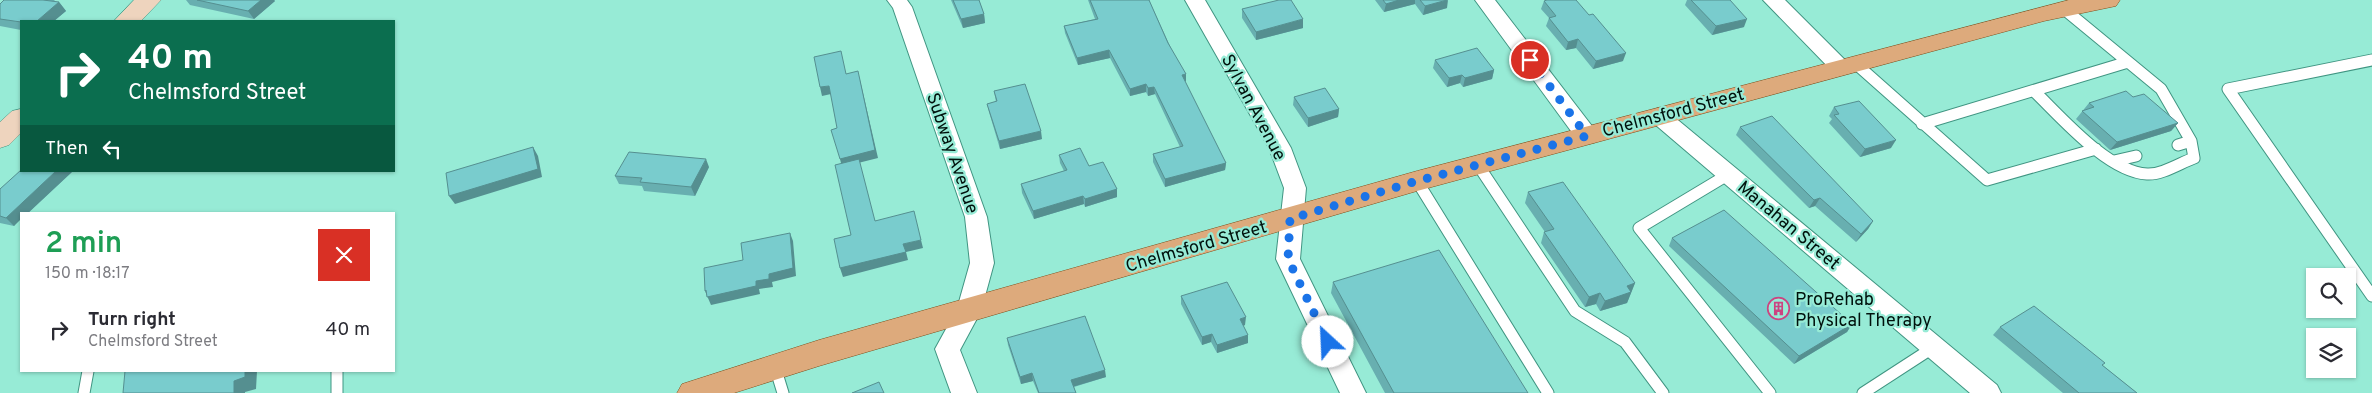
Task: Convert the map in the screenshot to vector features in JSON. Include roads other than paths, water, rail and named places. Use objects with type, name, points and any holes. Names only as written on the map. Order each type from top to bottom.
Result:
[{"type":"main road","points":[[127,20],[149,0]]},
{"type":"main road","name":"Chelmsford Street","points":[[693,393],[775,367],[1417,181],[1848,65],[2064,9],[2108,0]]},
{"type":"main road","points":[[0,138],[20,119]]},
{"type":"street","name":"Subway Avenue","points":[[898,0],[976,217],[982,263],[969,311],[947,349],[964,393]]},
{"type":"street","name":"Sylvan Avenue","points":[[1195,0],[1280,148],[1294,188],[1288,259],[1353,393]]},
{"type":"street","points":[[1485,0],[1587,136]]},
{"type":"street","points":[[1773,0],[1848,65]]},
{"type":"street","name":"Manahan Street","points":[[1659,116],[1988,393]]},
{"type":"lane","points":[[2034,90],[2096,148],[2125,168],[2147,174],[2194,158],[2191,141],[2161,89],[2064,9]]},
{"type":"lane","points":[[2372,60],[2228,89],[2372,296]]},
{"type":"lane","points":[[1922,124],[2128,62]]},
{"type":"lane","points":[[1848,65],[1922,124],[1987,180],[2096,148]]},
{"type":"lane","points":[[2178,145],[2191,141]]},
{"type":"lane","points":[[2114,161],[2136,156]]},
{"type":"lane","points":[[1478,165],[1575,311],[1625,342],[1664,393]]},
{"type":"lane","points":[[1728,174],[1640,228],[1770,393]]},
{"type":"lane","points":[[1417,181],[1548,393]]},
{"type":"lane","points":[[1864,393],[1934,347]]},
{"type":"lane","points":[[775,367],[783,393]]},
{"type":"lane","points":[[84,393],[88,372]]},
{"type":"lane","points":[[337,372],[337,393]]},
{"type":"place","name":"ProRehab Physical Therapy","points":[[1779,309]]}]
